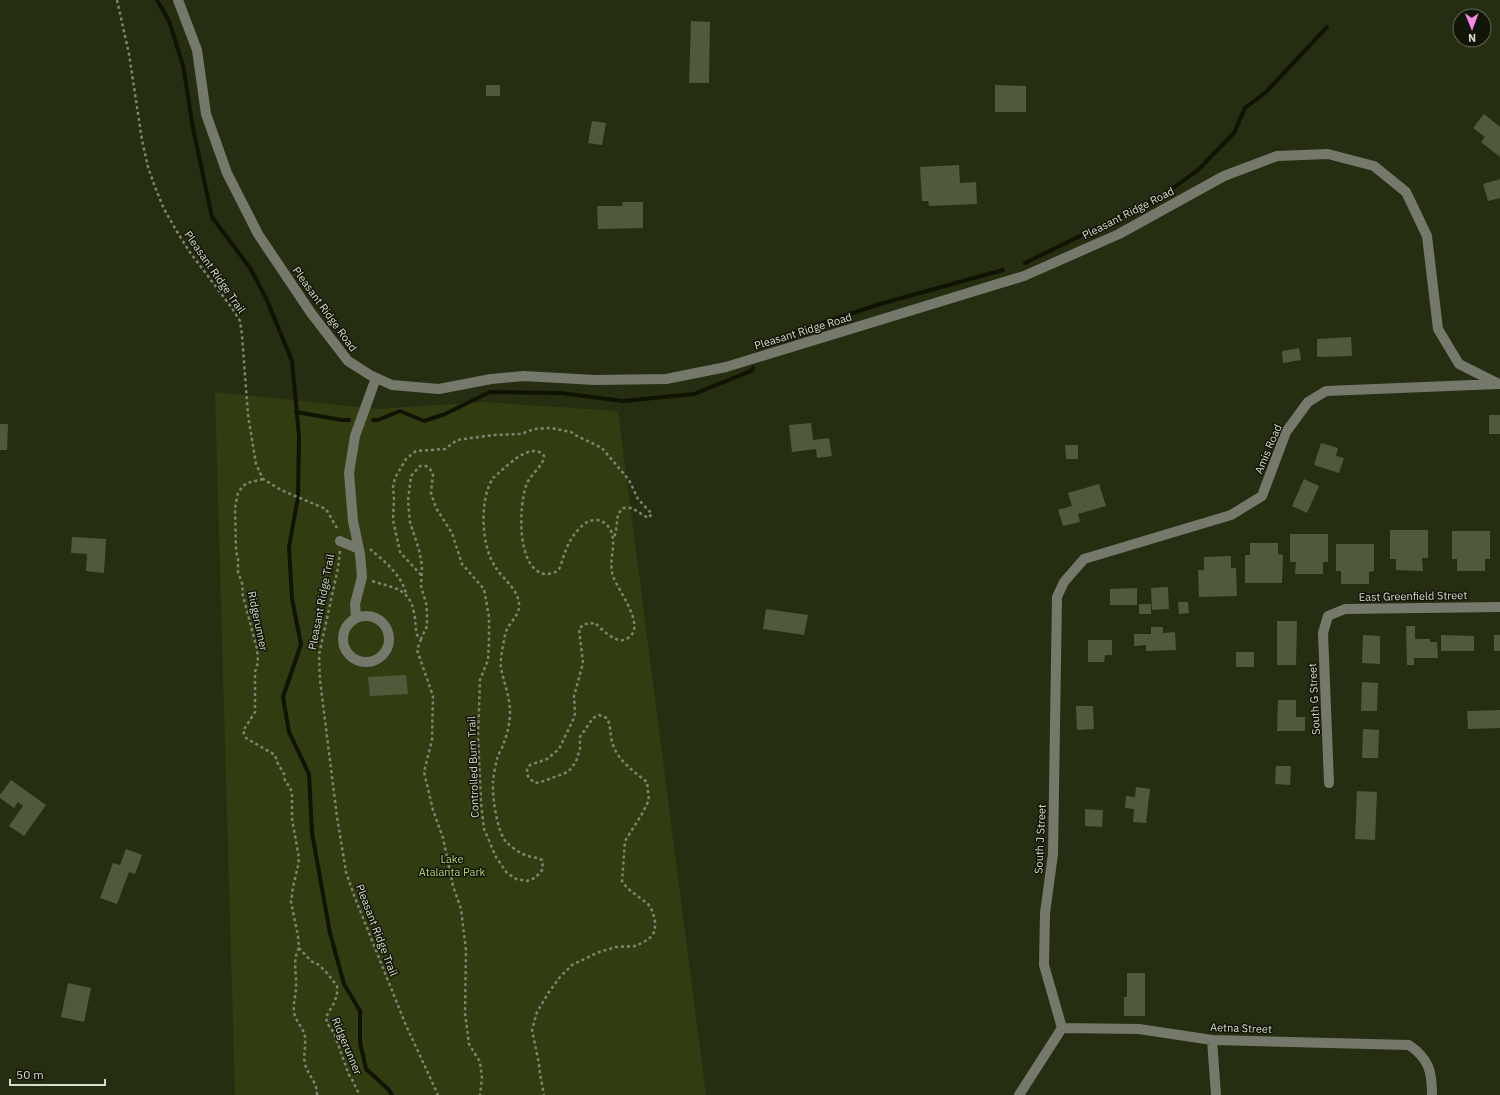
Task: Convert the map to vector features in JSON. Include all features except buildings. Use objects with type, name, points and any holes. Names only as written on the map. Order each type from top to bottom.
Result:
[{"type":"street","name":"Pleasant Ridge Road","points":[[178,0],[197,50],[206,114],[227,173],[258,234],[311,313],[348,361],[376,378],[392,385],[439,389],[491,379],[524,376],[595,380],[666,379],[726,367],[1024,276],[1119,234],[1224,176],[1277,156],[1328,154],[1374,166],[1406,192],[1427,236],[1438,329],[1459,364],[1499,384]]},
{"type":"street","points":[[356,617],[355,604],[362,577],[353,521],[350,473],[356,436],[376,378]]},
{"type":"street","name":"Amis Road","points":[[1072,572],[1084,560],[1231,515],[1262,496],[1286,432],[1308,402],[1326,391],[1499,384]]},
{"type":"street","points":[[339,536],[358,545]]},
{"type":"street","name":"South J Street","points":[[1062,1028],[1044,965],[1045,913],[1053,854],[1057,597],[1064,582],[1072,572]]},
{"type":"street","name":"East Greenfield Street","points":[[1328,616],[1345,609],[1500,607]]},
{"type":"street","points":[[364,615],[372,616],[385,624],[389,631],[390,639],[388,647],[379,659],[372,662],[364,662],[350,656],[346,650],[343,643],[345,628],[349,622],[356,617],[364,615]]},
{"type":"street","name":"South G Street","points":[[1328,616],[1322,633],[1329,783]]},
{"type":"street","points":[[1019,1095],[1062,1028]]},
{"type":"street","name":"Aetna Street","points":[[1062,1028],[1139,1029],[1212,1040],[1408,1045],[1418,1052],[1429,1065],[1432,1080],[1432,1095]]},
{"type":"street","points":[[1212,1040],[1216,1095]]},
{"type":"path","name":"Pleasant Ridge Trail","points":[[117,0],[129,54],[142,140],[148,167],[155,187],[164,209],[189,251],[240,321],[248,415],[256,464],[263,479]]},
{"type":"path","name":"Controlled Burn Trail","points":[[421,576],[400,552],[393,520],[394,482],[406,459],[416,451],[444,449],[457,440],[494,434],[521,434],[534,429],[550,428],[571,432],[602,448],[629,480],[638,499],[652,514],[648,518],[632,508],[623,508],[618,514],[613,541],[610,565],[613,576],[635,623],[634,630],[627,640],[622,641],[615,639],[595,623],[584,624],[579,629],[583,663],[574,696],[574,718],[559,749],[547,759],[530,765],[527,770],[527,774],[529,778],[535,782],[541,782],[568,772],[576,762],[580,748],[580,736],[593,718],[599,715],[607,718],[615,754],[647,782],[649,800],[625,841],[622,881],[627,888],[648,904],[653,912],[656,922],[655,931],[649,939],[636,946],[610,949],[599,952],[572,965],[560,977],[549,992],[537,1012],[532,1030],[544,1095]]},
{"type":"path","name":"Controlled Burn Trail","points":[[480,1095],[482,1078],[480,1062],[469,1044],[465,1013],[466,950],[460,909],[453,886],[444,838],[433,810],[424,772],[432,740],[433,696],[417,650],[427,626],[426,603],[421,586],[422,566],[419,550],[410,522],[408,501],[411,476],[420,466],[426,466],[430,469],[433,474],[431,493],[436,508],[452,534],[462,564],[484,589],[489,616],[489,642],[488,660],[480,680],[478,736],[481,803],[484,829],[496,857],[507,873],[516,879],[527,881],[535,878],[543,869],[542,860],[524,855],[507,843],[502,836],[498,823],[494,797],[493,782],[497,759],[507,734],[510,712],[501,655],[505,633],[508,626],[518,613],[519,606],[515,592],[493,564],[486,542],[483,519],[485,498],[489,484],[492,478],[525,452],[535,450],[539,451],[544,456],[542,463],[532,475],[526,486],[522,506],[523,549],[533,567],[540,572],[545,574],[553,573],[558,570],[573,535],[584,523],[591,520],[599,520],[606,523],[610,529],[613,541]]},
{"type":"path","points":[[263,479],[281,490],[326,509],[339,536]]},
{"type":"path","name":"Ridgerunner","points":[[263,479],[247,483],[242,487],[238,494],[234,508],[238,572],[243,586],[242,592],[257,649],[258,662],[255,672],[255,712],[243,731],[246,738],[275,755],[284,774],[285,781],[292,792],[292,819],[299,858],[291,902],[299,948],[295,959],[296,987],[294,1011],[304,1033],[305,1063],[307,1071],[315,1082],[317,1095]]},
{"type":"path","name":"Pleasant Ridge Trail","points":[[339,536],[338,568],[319,655],[320,680],[338,825],[346,872],[404,1023],[438,1095]]},
{"type":"path","name":"Controlled Burn Trail","points":[[339,536],[377,555],[397,575],[405,587],[414,613],[417,636],[421,639]]},
{"type":"path","points":[[362,577],[400,590],[407,594]]},
{"type":"path","name":"Ridgerunner","points":[[299,948],[311,961],[319,965],[337,986],[337,995],[334,1004],[326,1017],[327,1023],[334,1033],[349,1075],[360,1095]]},
{"type":"green space","name":"Lake Atalanta Park","points":[[215,392],[377,409],[483,402],[618,411],[706,1095],[235,1095]]},
{"type":"waterway","points":[[157,0],[169,21],[183,65],[193,128],[212,217],[250,268],[266,298],[292,361],[299,436],[298,497],[289,547],[292,599],[301,644],[283,697],[289,732],[309,774],[312,833],[330,933],[344,984],[360,1011],[360,1042],[366,1069],[389,1090],[392,1095]]},
{"type":"waterway","points":[[1025,263],[1162,196],[1198,170],[1234,133],[1245,108],[1266,92],[1327,27]]},
{"type":"waterway","points":[[772,344],[775,339],[880,304],[1003,270]]},
{"type":"waterway","points":[[373,420],[378,420],[400,411],[424,421],[445,414],[490,392],[560,393],[623,401],[694,394],[751,371],[753,368]]},
{"type":"waterway","points":[[296,412],[349,420]]}]
